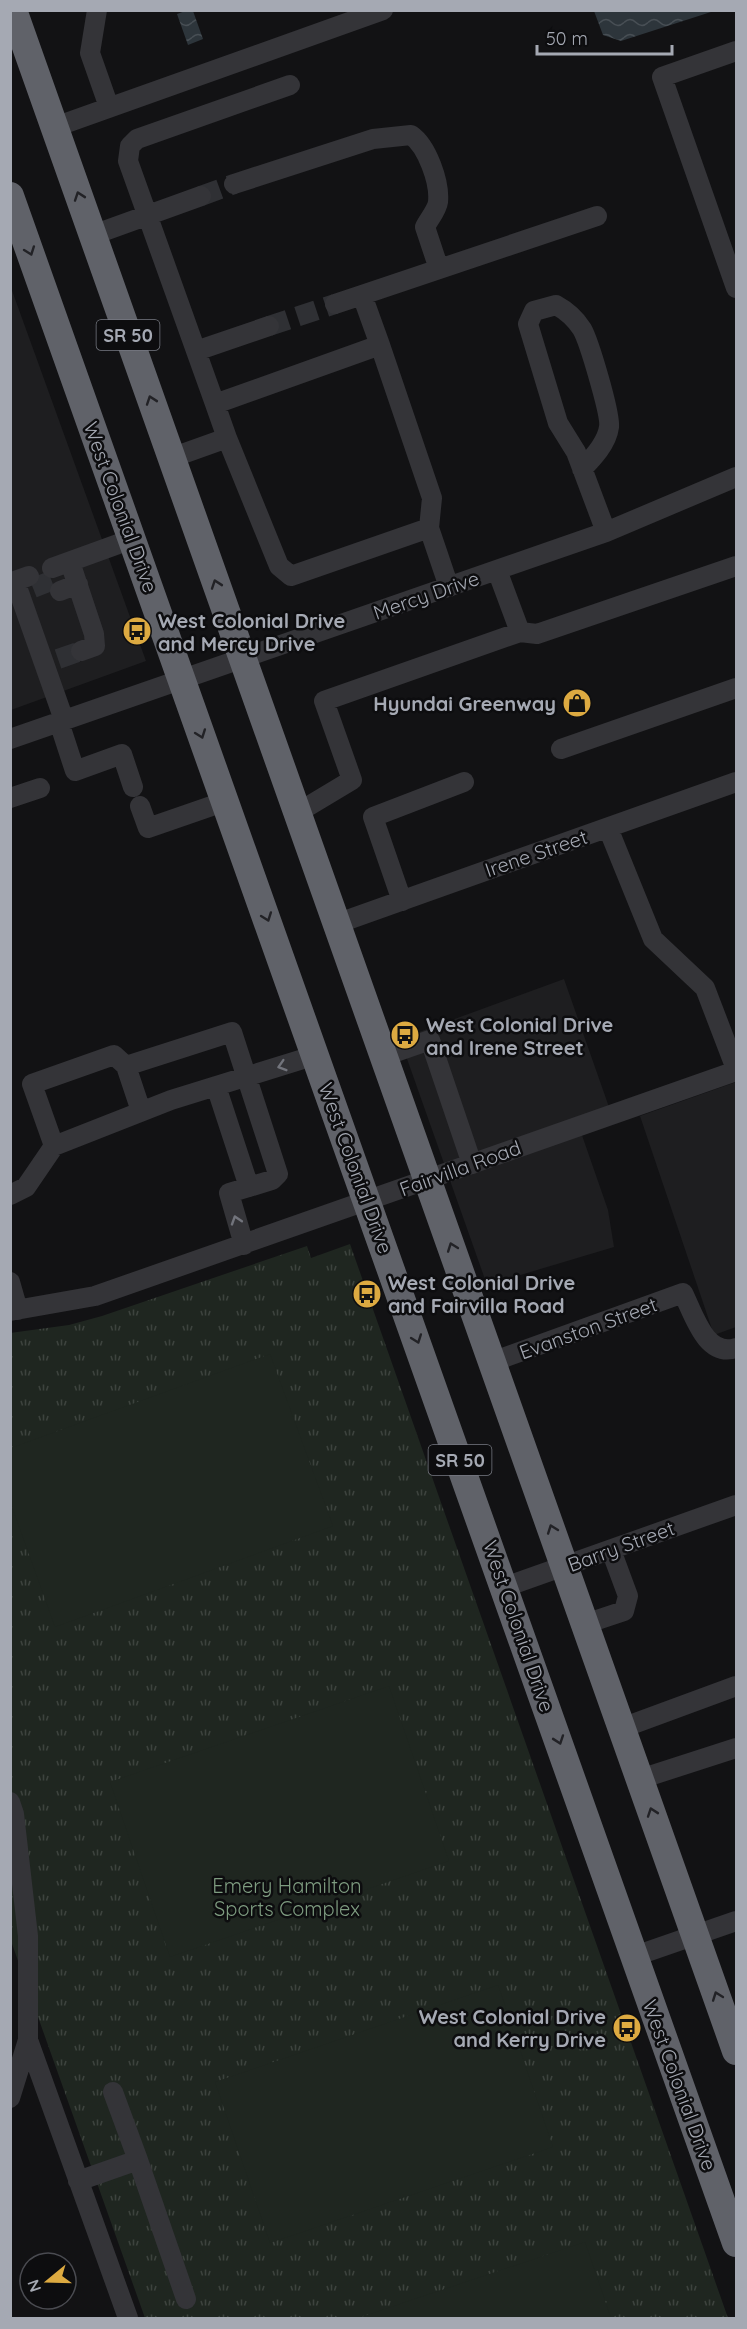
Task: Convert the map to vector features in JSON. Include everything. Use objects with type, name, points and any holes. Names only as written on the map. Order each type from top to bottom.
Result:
[{"type":"highway","name":"SR 50","points":[[13,10],[585,1624],[635,1724],[640,1779],[736,2051]]},
{"type":"highway","name":"West Colonial Drive","points":[[10,196],[736,2243]]},
{"type":"street","points":[[97,10],[90,54],[109,107]]},
{"type":"street","points":[[55,127],[383,10]]},
{"type":"street","points":[[736,51],[662,77],[736,288]]},
{"type":"street","points":[[290,85],[137,139],[130,146],[128,161],[227,438],[279,566],[291,576],[429,528]]},
{"type":"street","points":[[234,184],[373,138],[411,135],[421,142],[438,190],[438,205],[425,227],[439,269]]},
{"type":"street","points":[[93,235],[201,196]]},
{"type":"street","points":[[335,304],[597,216]]},
{"type":"street","points":[[362,295],[432,498],[429,528],[449,587]]},
{"type":"street","points":[[582,469],[596,455],[610,426],[598,374],[583,331],[568,311],[556,305],[534,311],[528,324],[558,423],[576,452],[582,469],[606,532]]},
{"type":"street","points":[[196,351],[269,326]]},
{"type":"street","points":[[215,404],[380,345]]},
{"type":"street","points":[[171,458],[227,438]]},
{"type":"street","name":"Mercy Drive","points":[[10,739],[606,532],[736,477]]},
{"type":"street","points":[[84,642],[65,576],[132,539]]},
{"type":"street","points":[[297,813],[352,780],[324,700],[520,632],[537,634],[736,566]]},
{"type":"street","points":[[497,570],[520,632]]},
{"type":"street","points":[[28,592],[49,656],[61,721],[75,771],[122,754],[133,787]]},
{"type":"street","points":[[561,749],[736,688]]},
{"type":"street","points":[[402,901],[373,817],[464,782]]},
{"type":"street","name":"Irene Street","points":[[336,924],[736,782]]},
{"type":"street","points":[[10,798],[40,788]]},
{"type":"street","points":[[140,806],[148,828],[226,801]]},
{"type":"street","points":[[608,828],[653,939],[705,988],[736,1070]]},
{"type":"street","points":[[126,1066],[232,1032],[278,1174],[272,1180],[228,1196],[244,1245]]},
{"type":"street","points":[[384,1056],[430,1040],[472,1164]]},
{"type":"street","points":[[54,1146],[32,1084],[114,1055],[126,1066],[141,1111]]},
{"type":"street","points":[[10,1195],[26,1187],[54,1146],[141,1111],[316,1055]]},
{"type":"street","name":"Fairvilla Road","points":[[14,1311],[95,1296],[736,1070]]},
{"type":"street","points":[[216,1086],[249,1187]]},
{"type":"street","points":[[10,1282],[14,1311]]},
{"type":"street","name":"Evanston Street","points":[[492,1362],[683,1293],[701,1329],[714,1347],[726,1352],[736,1348]]},
{"type":"street","name":"Barry Street","points":[[505,1587],[736,1505]]},
{"type":"street","points":[[585,1624],[624,1611],[628,1596],[611,1550]]},
{"type":"street","points":[[635,1724],[736,1686]]},
{"type":"street","points":[[640,1779],[736,1748]]},
{"type":"street","points":[[10,1802],[15,1814],[28,1936],[28,2040],[10,2098]]},
{"type":"street","points":[[635,1956],[736,1921]]},
{"type":"street","points":[[28,2040],[128,2319]]},
{"type":"street","points":[[113,2092],[186,2299]]},
{"type":"street","points":[[78,2181],[138,2160]]},
{"type":"shaded area","points":[[10,285],[146,661],[11,710],[10,710]]},
{"type":"shaded area","points":[[564,979],[609,1107],[576,1118],[608,1210],[614,1247],[487,1285],[400,1039]]},
{"type":"shaded area","points":[[736,1082],[736,1327],[714,1335],[640,1116]]},
{"type":"green space","name":"Emery Hamilton Sports Complex","points":[[350,1244],[728,2318],[145,2318],[11,1941],[10,1333],[69,1325],[102,1316],[307,1246],[311,1258]]},
{"type":"green space","points":[[270,1354],[333,1526],[55,1627],[11,1504],[11,1448]]},
{"type":"green space","points":[[389,1686],[449,1861],[170,1957],[110,1782]]},
{"type":"green space","points":[[498,1985],[553,2147],[270,2243],[215,2082]]},
{"type":"green space","points":[[585,2242],[611,2318],[358,2318]]},
{"type":"water","points":[[188,10],[193,11],[203,39],[188,45],[177,14]]},
{"type":"water","points":[[594,11],[714,11],[621,41],[603,35]]},
{"type":"tunnel","points":[[201,196],[234,184]]},
{"type":"tunnel","points":[[269,326],[335,304]]},
{"type":"tunnel","points":[[33,588],[56,579]]},
{"type":"tunnel","points":[[58,659],[81,651]]},
{"type":"place","name":"West Colonial Drive and Mercy Drive","points":[[137,631]]},
{"type":"place","name":"Hyundai Greenway","points":[[577,703]]},
{"type":"place","name":"West Colonial Drive and Irene Street","points":[[405,1035]]},
{"type":"place","name":"West Colonial Drive and Fairvilla Road","points":[[367,1294]]},
{"type":"place","name":"West Colonial Drive and Kerry Drive","points":[[627,2028]]}]
